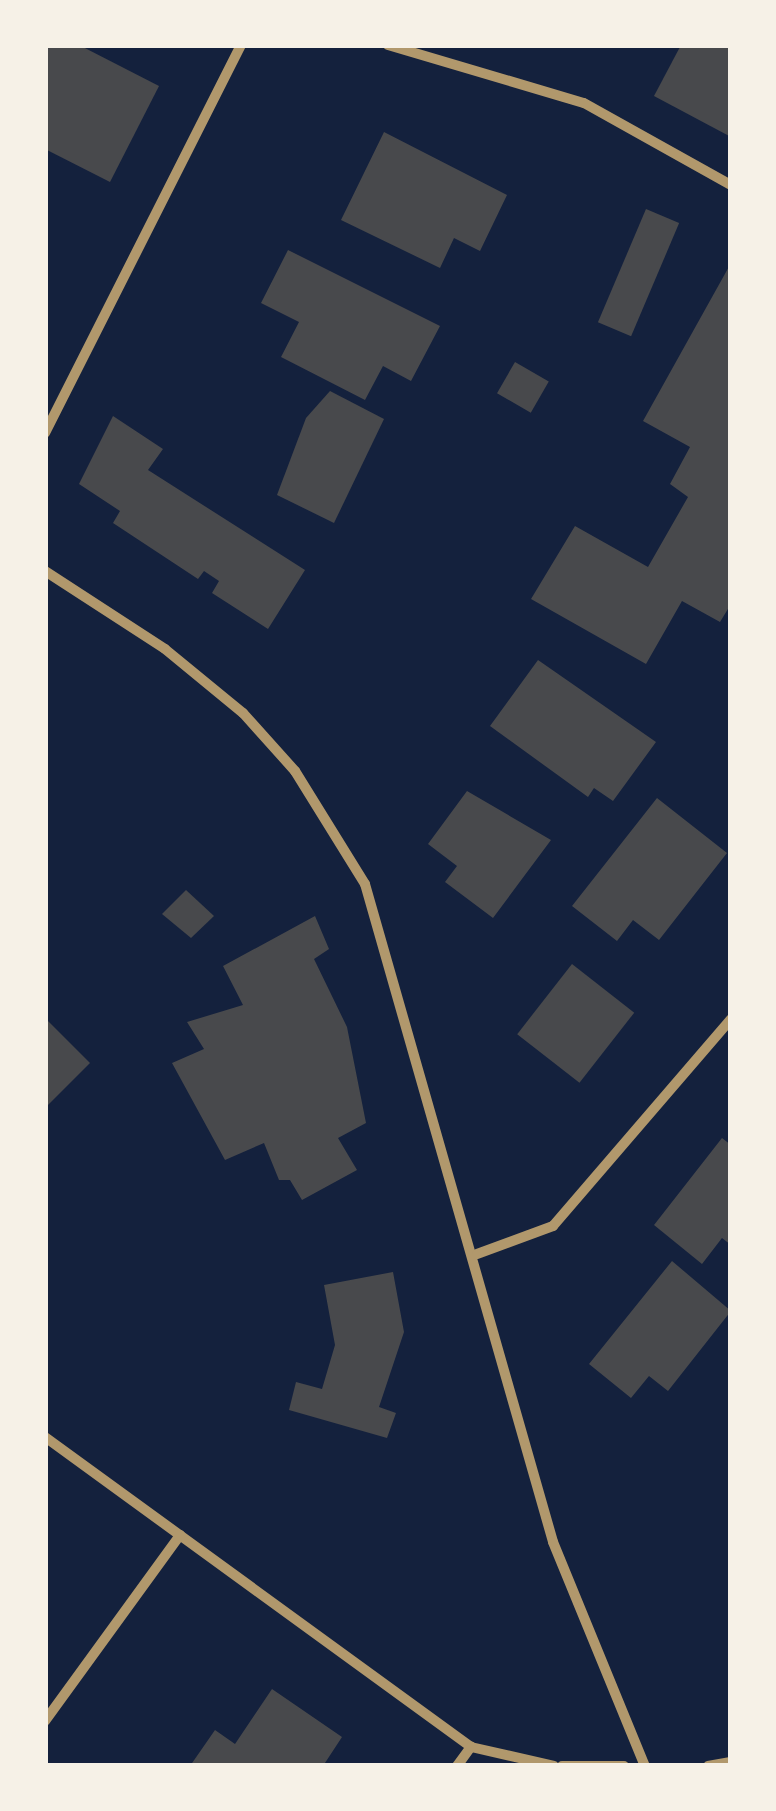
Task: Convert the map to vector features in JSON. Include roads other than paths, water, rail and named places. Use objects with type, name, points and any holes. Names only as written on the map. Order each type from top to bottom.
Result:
[{"type":"street","points":[[45,433],[241,45]]},
{"type":"street","points":[[388,45],[584,103],[731,185]]},
{"type":"street","points":[[45,571],[165,649],[243,714],[337,830],[366,884],[478,1254],[553,1542],[645,1766]]},
{"type":"street","points":[[478,1254],[553,1226],[731,1019]]},
{"type":"street","points":[[45,1437],[470,1747],[554,1766]]},
{"type":"street","points":[[45,1722],[180,1535]]},
{"type":"street","points":[[457,1766],[470,1747]]},
{"type":"street","points":[[708,1766],[731,1762]]},
{"type":"street","points":[[562,1766],[624,1766]]}]
